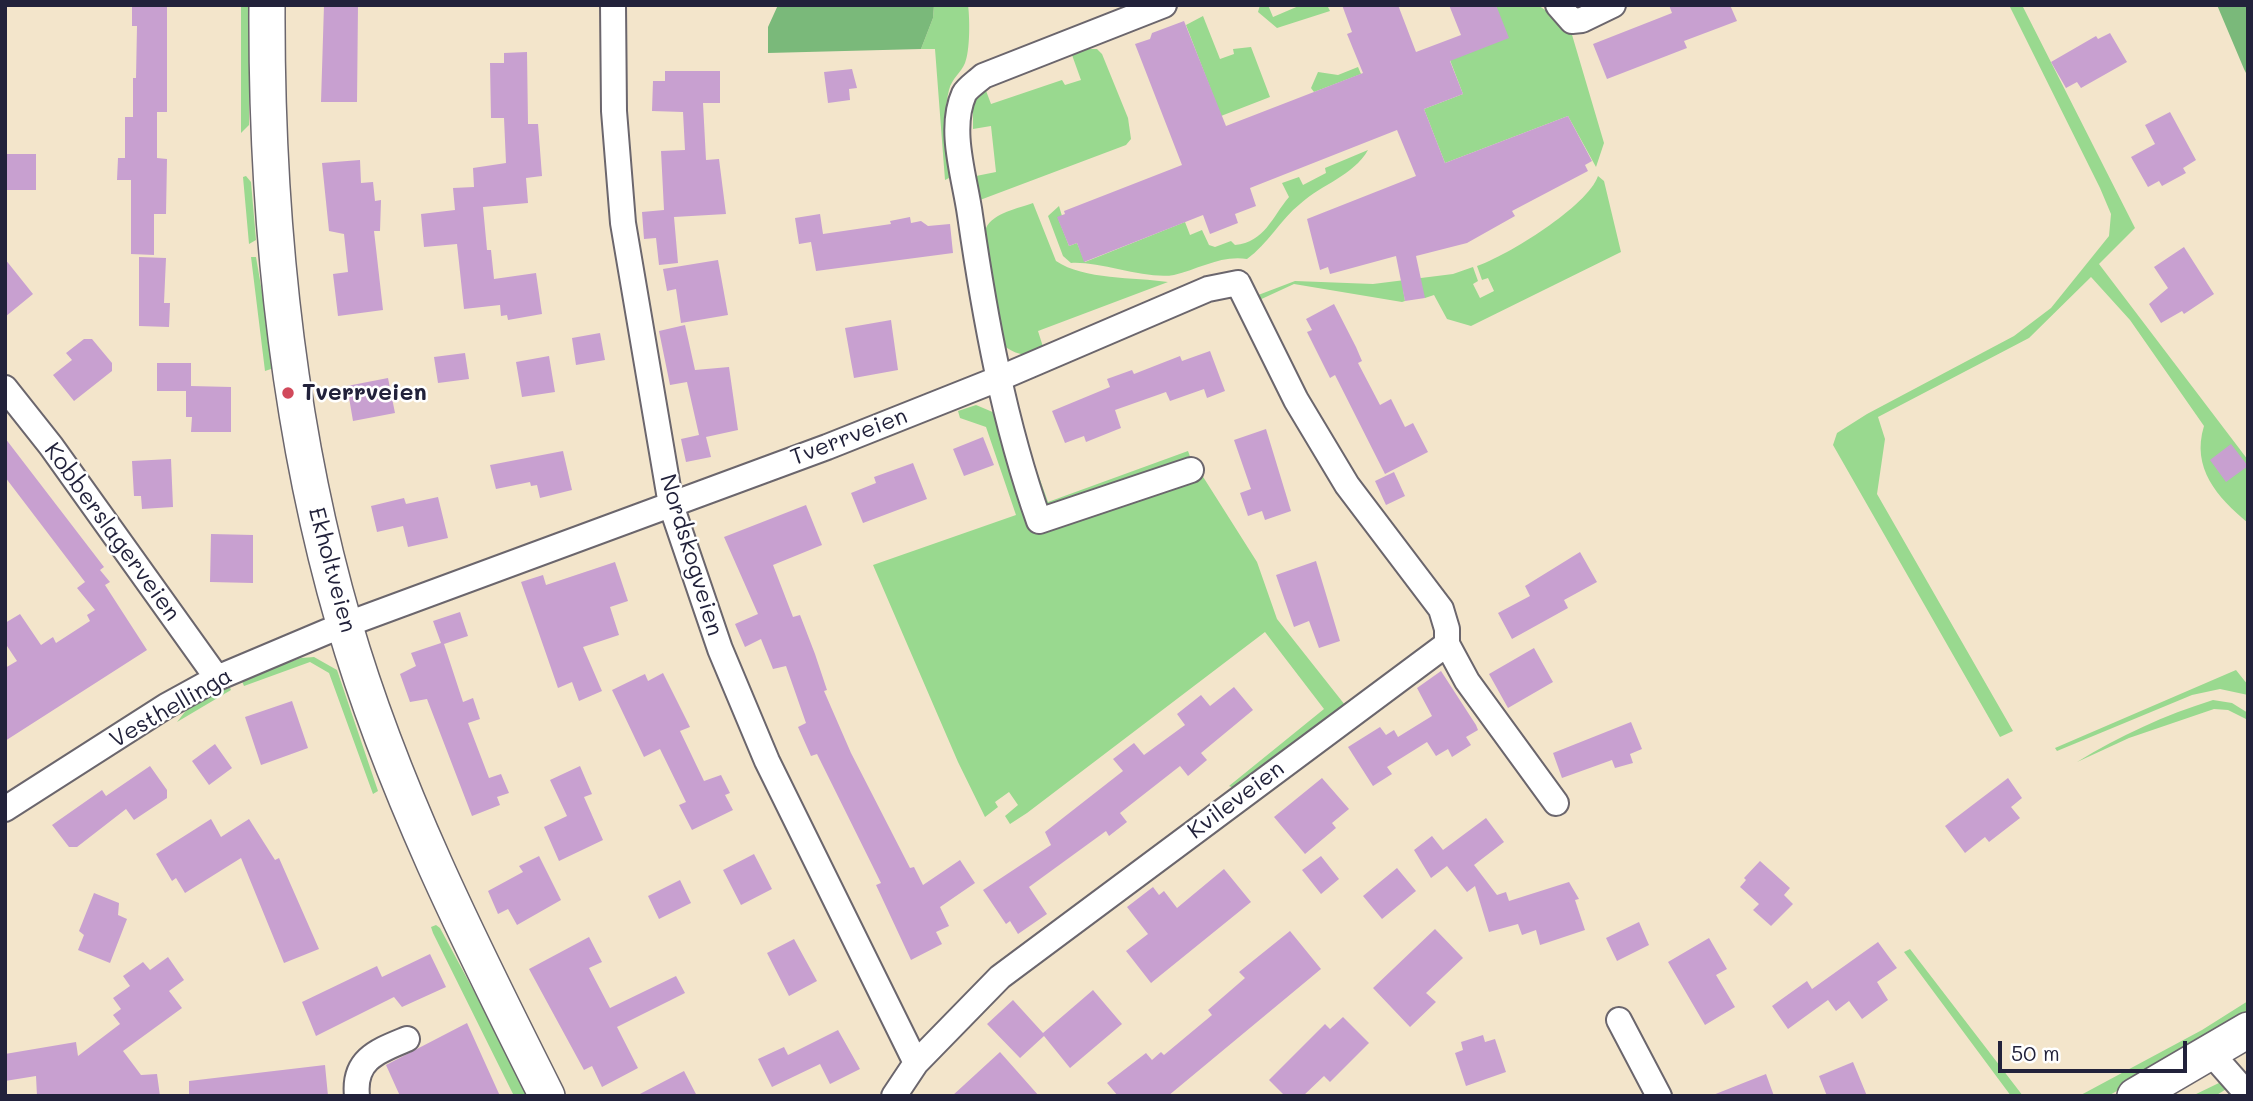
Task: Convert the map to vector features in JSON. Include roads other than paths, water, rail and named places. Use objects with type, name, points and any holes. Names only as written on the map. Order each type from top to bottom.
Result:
[{"type":"street","name":"Ekholtveien","points":[[267,5],[270,180],[288,351],[311,488],[345,626],[418,825],[480,963],[547,1096]]},
{"type":"street","name":"Nordskogveien","points":[[613,5],[614,111],[623,223],[671,505],[720,649],[766,761],[916,1063]]},
{"type":"street","points":[[1164,5],[984,76],[965,92],[958,124],[960,157],[998,379],[1024,478],[1039,521],[1191,470]]},
{"type":"street","points":[[1565,13],[1582,20],[1614,5]]},
{"type":"street","name":"Tverrveien","points":[[345,626],[671,505],[998,379],[1208,289],[1238,284],[1296,400],[1347,485],[1441,608],[1447,629],[1447,644]]},
{"type":"street","name":"Kobberslagerveien","points":[[5,388],[51,446],[217,678]]},
{"type":"street","name":"Vesthellinga","points":[[5,809],[166,706],[217,678],[345,626]]},
{"type":"street","points":[[1447,644],[1467,681],[1556,803]]},
{"type":"street","name":"Kvileveien","points":[[894,1096],[916,1063],[1000,977],[1447,644]]},
{"type":"street","points":[[1619,1020],[1659,1096]]},
{"type":"street","points":[[2135,1096],[2248,1030]]},
{"type":"street","points":[[357,1096],[355,1082],[363,1062],[372,1054],[407,1039]]},
{"type":"street","points":[[2210,1052],[2248,1095]]},
{"type":"place","name":"Tverrveien","points":[[288,393]]}]
